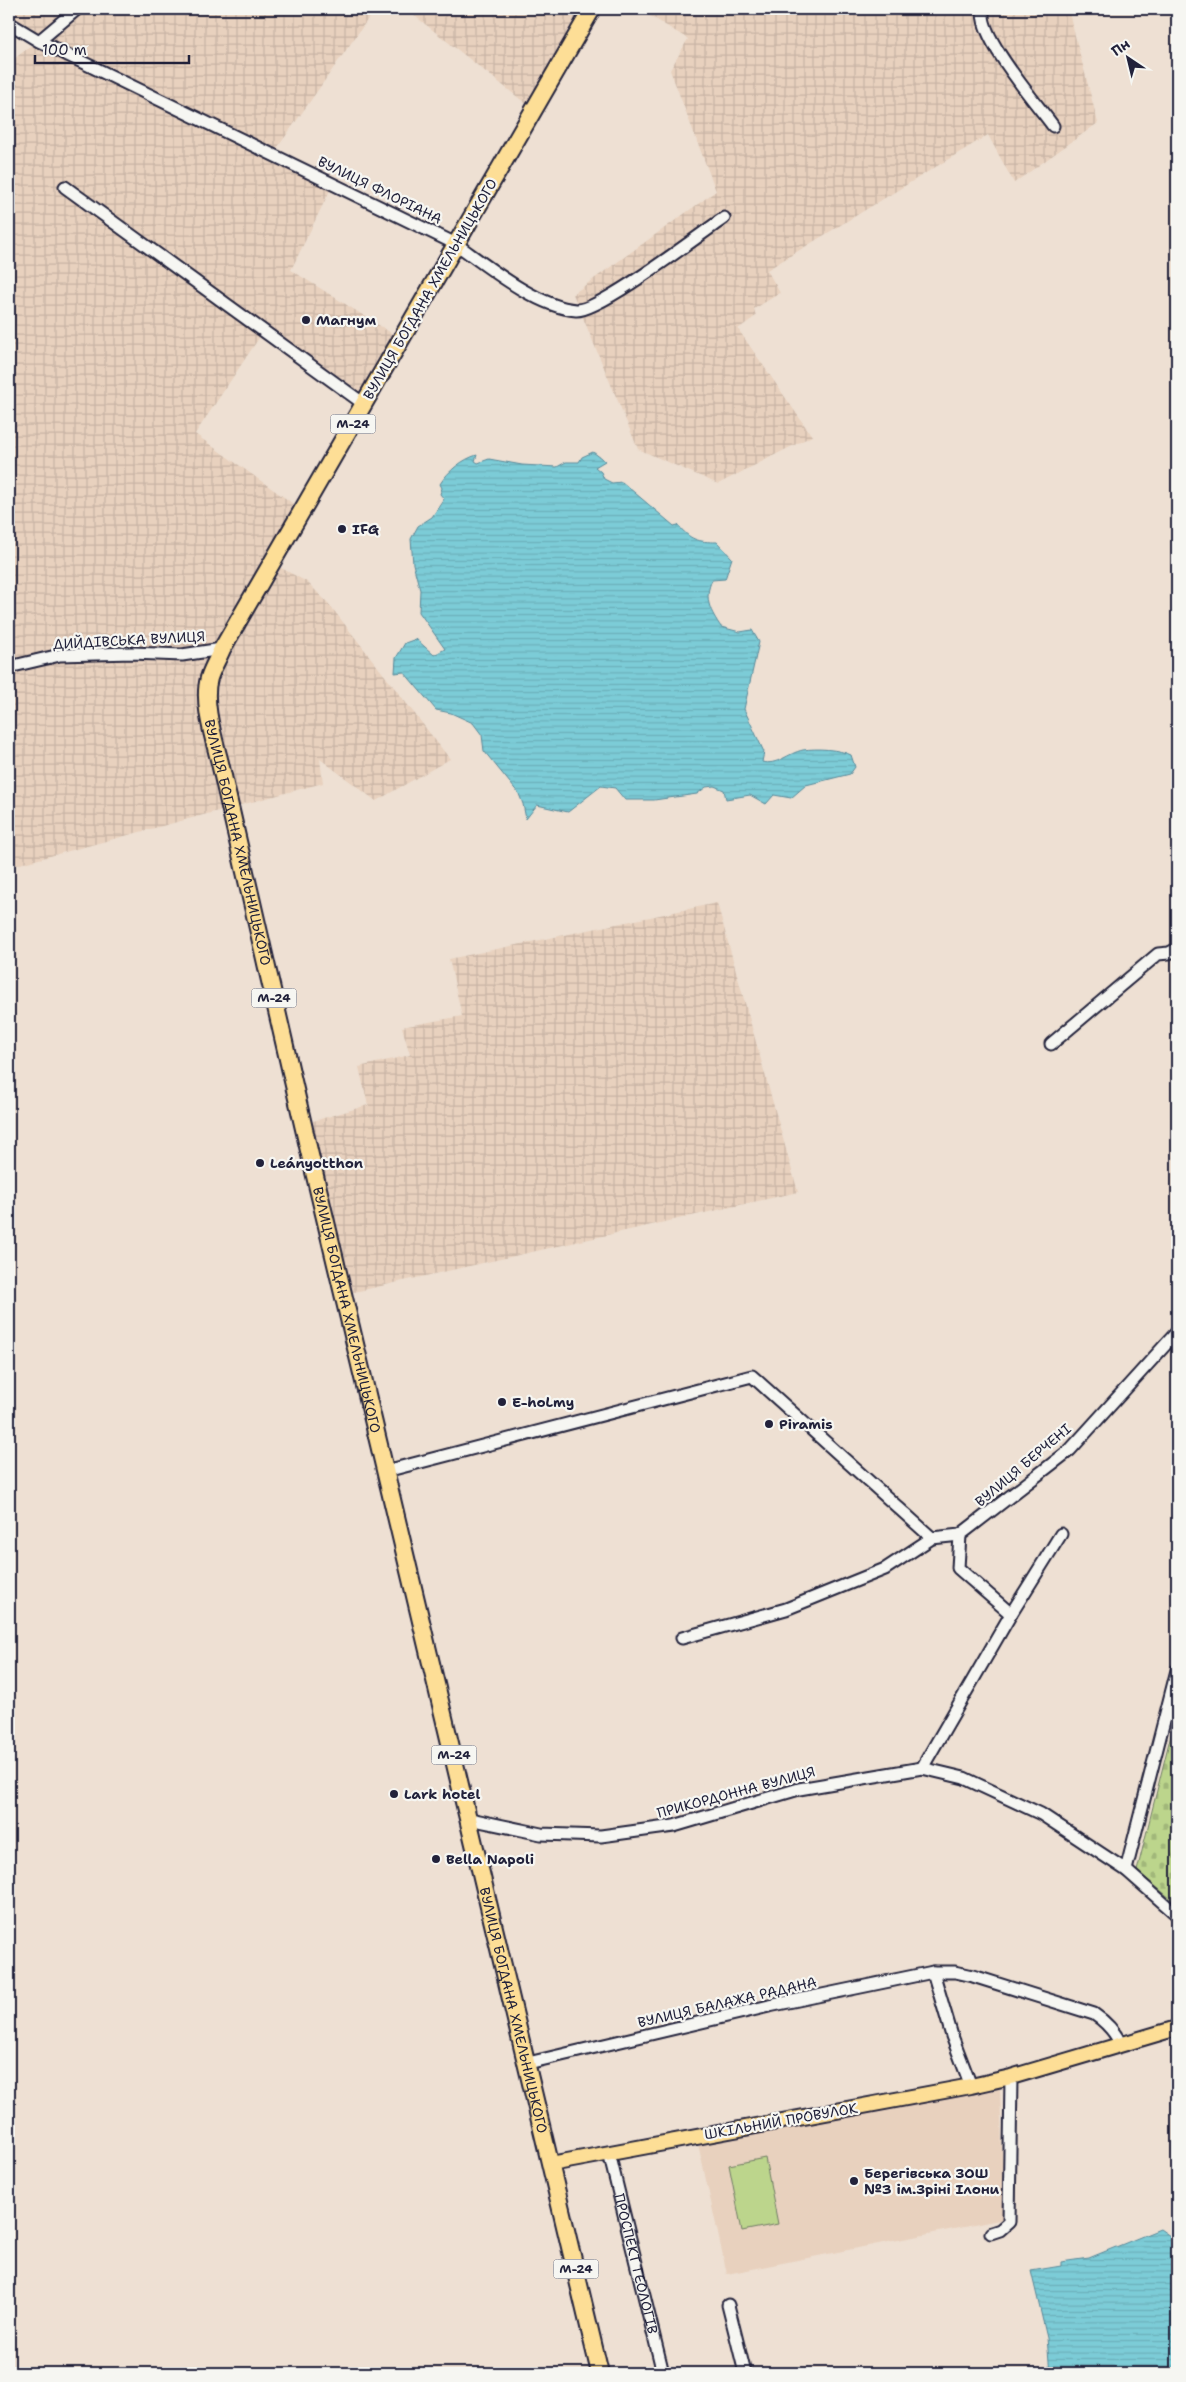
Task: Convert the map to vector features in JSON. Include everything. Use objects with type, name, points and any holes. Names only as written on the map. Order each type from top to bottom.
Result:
[{"type":"highway","name":"ВУЛИЦЯ БОГДАНА ХМЕЛЬНИЦЬКОГО","points":[[551,2164],[209,716],[208,679],[222,649],[592,9]]},
{"type":"highway","name":"М-24","points":[[551,2164],[600,2373]]},
{"type":"main road","name":"ШКІЛЬНИЙ ПРОВУЛОК","points":[[551,2164],[971,2086],[1011,2077],[1177,2028]]},
{"type":"street","points":[[39,41],[77,9]]},
{"type":"street","points":[[984,9],[983,25],[993,44],[1053,126]]},
{"type":"street","name":"ВУЛИЦЯ ФЛОРІАНА","points":[[9,24],[39,41],[456,244],[514,285],[550,304],[577,311],[620,292],[724,218]]},
{"type":"street","points":[[65,187],[364,404]]},
{"type":"street","name":"ДИЙДІВСЬКА ВУЛИЦЯ","points":[[9,667],[60,656],[132,653],[182,655],[222,649]]},
{"type":"street","points":[[1051,1044],[1158,954],[1169,953],[1177,949]]},
{"type":"street","name":"ВУЛИЦЯ БЕРЧЕНІ","points":[[960,1535],[1070,1450],[1175,1340]]},
{"type":"street","points":[[386,1471],[752,1376],[932,1538]]},
{"type":"street","points":[[922,1768],[1011,1614],[1061,1534]]},
{"type":"street","points":[[682,1638],[786,1609],[885,1569],[932,1538],[960,1535],[958,1568],[1011,1614]]},
{"type":"street","points":[[1126,1870],[1177,1670]]},
{"type":"street","name":"ПРИКОРДОННА ВУЛИЦЯ","points":[[470,1818],[541,1834],[601,1836],[674,1826],[800,1788],[922,1768],[964,1778],[1041,1814],[1126,1870],[1177,1915]]},
{"type":"street","points":[[933,1972],[952,2036],[971,2086]]},
{"type":"street","name":"ВУЛИЦЯ БАЛАЖА РАДАНА","points":[[528,2063],[769,2006],[933,1972],[955,1972],[972,1976],[1094,2014],[1104,2020],[1116,2034],[1121,2045]]},
{"type":"street","points":[[991,2233],[1000,2230],[1008,2222],[1011,2077]]},
{"type":"street","name":"ПРОСПЕКТ ГЕОЛОГІВ","points":[[609,2153],[663,2373]]},
{"type":"street","points":[[728,2305],[745,2373]]},
{"type":"shaded area","points":[[9,9],[375,9],[273,154],[333,184],[291,270],[401,339],[364,404],[263,332],[195,434],[302,510],[272,563],[307,582],[328,603],[450,759],[376,801],[320,759],[323,783],[9,867],[9,63],[43,36],[9,17]]},
{"type":"shaded area","points":[[406,9],[592,9],[534,110]]},
{"type":"shaded area","points":[[639,9],[1068,9],[1098,123],[1014,183],[988,135],[767,270],[780,293],[754,309],[756,316],[738,329],[812,436],[718,484],[638,449],[573,294],[716,191],[670,70],[688,39]]},
{"type":"shaded area","points":[[717,903],[798,1192],[350,1293],[310,1122],[368,1105],[359,1067],[410,1055],[402,1027],[462,1016],[449,959]]},
{"type":"shaded area","name":"Берегівська ЗОШ №3 ім.Зріні Ілони","points":[[1000,2088],[1004,2219],[727,2274],[698,2144]]},
{"type":"green space","points":[[1177,1710],[1177,1904],[1137,1871]]},
{"type":"green space","points":[[765,2158],[778,2224],[742,2231],[729,2165]]},
{"type":"water","points":[[593,452],[605,461],[595,467],[601,472],[604,479],[612,483],[622,482],[674,526],[678,525],[686,534],[695,539],[717,542],[732,558],[725,579],[712,580],[708,599],[711,611],[721,627],[740,632],[752,630],[759,642],[744,709],[764,752],[762,762],[778,761],[803,750],[834,750],[851,755],[855,767],[850,774],[806,785],[791,798],[774,795],[766,804],[750,795],[726,799],[724,790],[714,786],[706,787],[697,794],[654,800],[625,800],[615,788],[601,786],[568,812],[537,805],[526,819],[519,794],[484,751],[482,735],[473,723],[451,713],[436,710],[404,672],[395,673],[396,658],[405,643],[416,639],[434,655],[445,649],[419,612],[420,590],[413,564],[411,539],[418,526],[432,517],[444,499],[440,494],[442,488],[440,484],[447,475],[456,466],[477,455],[475,461],[478,463],[489,459],[522,465],[557,467],[566,462],[579,462],[582,457]]},
{"type":"water","points":[[1160,2229],[1177,2241],[1177,2373],[1050,2373],[1047,2338],[1031,2271],[1061,2266],[1061,2262],[1089,2258]]},
{"type":"place","name":"Магнум","points":[[306,320]]},
{"type":"place","name":"IFG","points":[[342,529]]},
{"type":"place","name":"Leányotthon","points":[[260,1163]]},
{"type":"place","name":"E-hoLmy","points":[[502,1402]]},
{"type":"place","name":"Piramis","points":[[769,1424]]},
{"type":"place","name":"Lark hotel","points":[[394,1794]]},
{"type":"place","name":"Bella Napoli","points":[[436,1859]]},
{"type":"place","name":"Берегівська ЗОШ №3 ім.Зріні Ілони","points":[[854,2181]]}]
